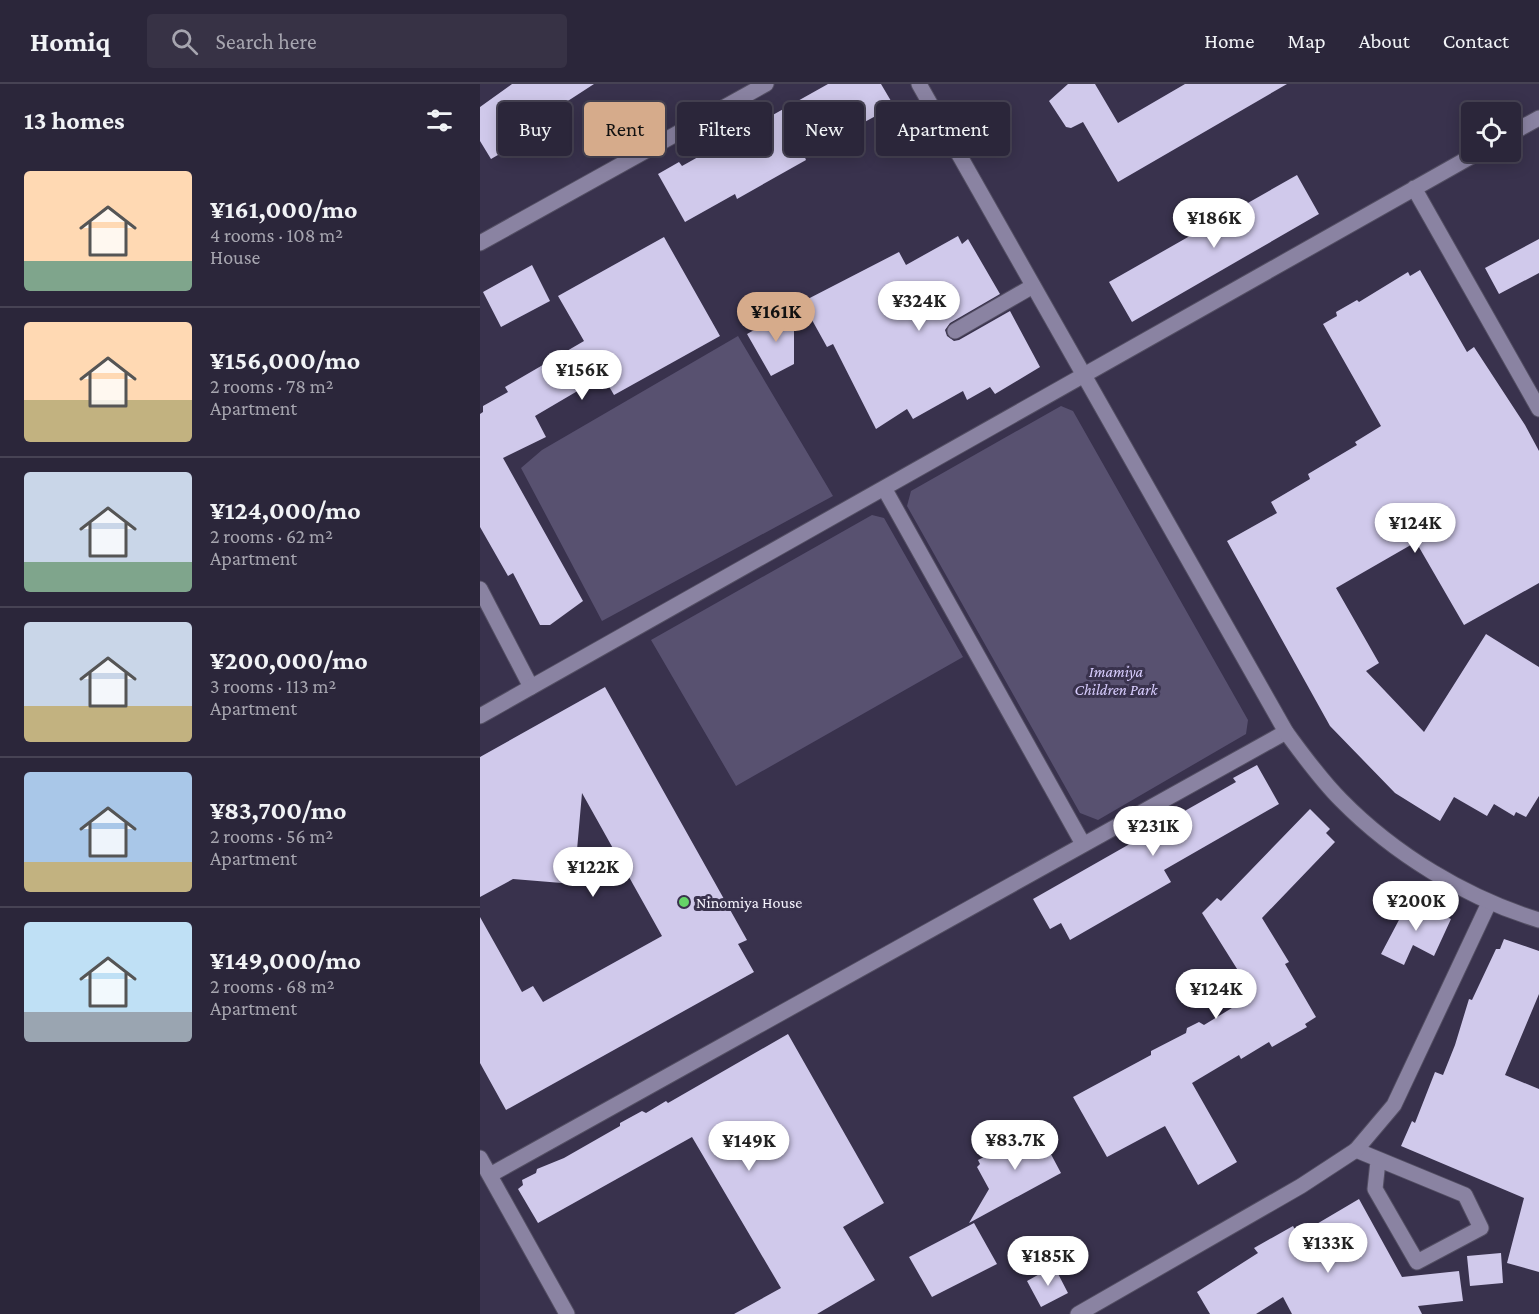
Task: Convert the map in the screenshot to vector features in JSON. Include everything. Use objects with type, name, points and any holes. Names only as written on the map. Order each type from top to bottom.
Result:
[{"type":"street","points":[[480,243],[766,84]]},
{"type":"street","points":[[919,84],[1286,732],[1339,798],[1366,824],[1437,873],[1489,903],[1539,920]]},
{"type":"street","points":[[1521,128],[1539,118]]},
{"type":"street","points":[[480,716],[1461,162]]},
{"type":"street","points":[[1414,188],[1539,409]]},
{"type":"street","points":[[955,331],[1033,286]]},
{"type":"street","points":[[884,488],[1083,844]]},
{"type":"street","points":[[480,589],[531,687]]},
{"type":"street","points":[[490,1175],[1286,732]]},
{"type":"street","points":[[1078,1314],[1301,1186],[1356,1150],[1394,1105],[1489,903]]},
{"type":"street","points":[[1356,1150],[1465,1195],[1482,1228],[1417,1262],[1375,1190],[1378,1161]]},
{"type":"street","points":[[480,1158],[567,1314]]},
{"type":"green space","points":[[738,336],[833,496],[602,621],[521,468],[542,450]]},
{"type":"green space","name":"Imamiya Children Park","points":[[1061,406],[1073,411],[1248,720],[1246,734],[1098,820],[1080,813],[907,506],[911,491]]},
{"type":"green space","points":[[872,515],[884,518],[963,657],[736,786],[651,640]]},
{"type":"building","points":[[512,84],[594,84],[566,102],[498,102],[498,155],[491,159],[480,141],[480,107]]},
{"type":"building","points":[[828,84],[881,84],[892,102],[876,102],[876,116],[864,122],[864,102],[796,102]]},
{"type":"building","points":[[1068,84],[1095,84],[1118,123],[1185,84],[1287,84],[1118,182],[1083,122],[1071,128],[1066,127],[1049,101]]},
{"type":"building","points":[[784,109],[784,156],[804,156],[806,160],[737,199],[735,194],[685,222],[658,174],[679,162],[682,166],[700,156],[772,156],[772,115]]},
{"type":"building","points":[[1297,175],[1319,214],[1132,322],[1109,282]]},
{"type":"building","points":[[958,236],[962,244],[968,239],[1000,294],[950,323],[945,330],[947,336],[954,341],[959,340],[1010,311],[1040,367],[995,394],[990,387],[967,400],[963,391],[913,419],[907,409],[876,429],[833,344],[827,347],[802,302],[899,252],[906,265]]},
{"type":"building","points":[[664,237],[720,336],[614,395],[603,376],[535,416],[546,437],[503,458],[583,601],[550,625],[540,625],[513,573],[508,576],[480,527],[480,414],[483,412],[483,406],[508,392],[505,387],[584,341],[558,296]]},
{"type":"building","points":[[1539,239],[1539,273],[1499,294],[1485,268]]},
{"type":"building","points":[[532,265],[550,301],[501,327],[483,292]]},
{"type":"building","points":[[1420,270],[1467,352],[1474,347],[1525,425],[1539,451],[1539,583],[1464,625],[1416,542],[1336,588],[1379,663],[1366,671],[1424,732],[1486,634],[1539,667],[1539,796],[1526,817],[1516,812],[1514,816],[1494,804],[1487,816],[1454,797],[1440,821],[1395,793],[1330,726],[1227,541],[1277,513],[1271,502],[1310,479],[1308,474],[1357,445],[1355,442],[1381,426],[1323,324],[1337,316],[1336,312],[1357,300],[1359,302],[1408,272],[1410,276]]},
{"type":"building","points":[[794,308],[794,364],[771,376],[747,334]]},
{"type":"building","name":"Ninomiya House","points":[[605,687],[747,940],[738,944],[754,972],[506,1110],[480,1063],[480,917],[522,992],[533,986],[543,1002],[662,936],[582,793],[574,884],[513,879],[480,897],[480,757]]},
{"type":"building","points":[[1257,765],[1279,804],[1164,870],[1171,882],[1070,940],[1061,923],[1050,929],[1033,899],[1149,833],[1146,826],[1171,812],[1174,817],[1236,782],[1233,778]]},
{"type":"building","points":[[1310,809],[1330,829],[1326,833],[1335,842],[1262,918],[1289,962],[1285,964],[1316,1017],[1305,1024],[1307,1027],[1272,1047],[1269,1042],[1241,1059],[1239,1055],[1192,1083],[1237,1162],[1198,1185],[1165,1126],[1107,1157],[1073,1097],[1151,1055],[1151,1051],[1186,1033],[1187,1028],[1199,1022],[1204,1025],[1245,1000],[1240,992],[1249,988],[1202,913],[1217,898],[1221,901]]},
{"type":"building","points":[[1410,899],[1451,919],[1434,956],[1413,945],[1404,965],[1381,954]]},
{"type":"building","points":[[1504,939],[1539,951],[1539,994],[1505,1075],[1539,1089],[1539,1272],[1507,1263],[1524,1198],[1401,1146],[1412,1121],[1415,1123],[1435,1072],[1443,1075],[1469,999],[1472,1000],[1496,949],[1500,949]]},
{"type":"building","points":[[788,1034],[884,1203],[843,1227],[875,1280],[817,1314],[734,1314],[781,1288],[692,1137],[538,1223],[518,1189],[523,1185],[522,1180],[536,1173],[537,1169],[564,1158],[620,1126],[620,1123],[642,1111],[646,1113],[666,1101],[668,1103]]},
{"type":"building","points":[[1038,1130],[1061,1173],[969,1223],[989,1189],[977,1167],[980,1164],[978,1160]]},
{"type":"building","points":[[1359,1199],[1402,1277],[1459,1271],[1463,1301],[1418,1306],[1422,1314],[1292,1314],[1283,1297],[1256,1314],[1210,1314],[1197,1292],[1258,1253],[1254,1248],[1293,1226],[1298,1235]]},
{"type":"building","points":[[974,1223],[997,1264],[932,1297],[909,1257]]},
{"type":"building","points":[[1501,1253],[1503,1283],[1470,1286],[1467,1256]]},
{"type":"building","points":[[1054,1266],[1068,1293],[1041,1307],[1027,1281]]},
{"type":"place","name":"Ninomiya House","points":[[684,902]]}]
